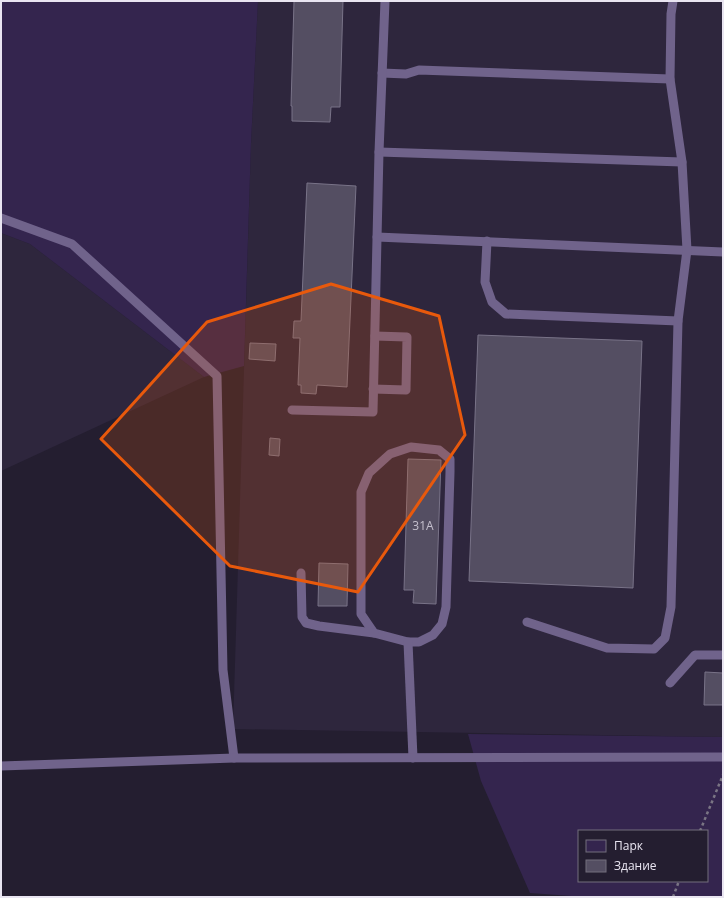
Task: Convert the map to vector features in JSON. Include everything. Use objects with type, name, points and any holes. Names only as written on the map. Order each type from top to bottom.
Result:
[{"type":"lane","points":[[292,410],[373,412],[385,1]]},
{"type":"lane","points":[[527,622],[607,648],[654,649],[665,638],[671,607],[678,321],[687,250],[682,162],[670,79],[672,14],[674,1]]},
{"type":"lane","points":[[382,73],[406,74],[419,70],[670,79]]},
{"type":"lane","points":[[380,152],[682,162]]},
{"type":"lane","points":[[1,218],[72,244],[217,376],[223,670],[234,758]]},
{"type":"lane","points":[[377,237],[723,252]]},
{"type":"lane","points":[[487,242],[485,282],[492,302],[506,314],[678,321]]},
{"type":"lane","points":[[373,389],[406,390],[407,337],[375,336]]},
{"type":"lane","points":[[301,573],[302,617],[306,623],[374,633],[408,642],[419,642],[432,635],[442,624],[446,607],[450,459],[439,450],[411,447],[390,454],[369,473],[361,492],[361,614],[374,633]]},
{"type":"lane","points":[[408,642],[413,758]]},
{"type":"lane","points":[[670,683],[695,655],[723,655]]},
{"type":"lane","points":[[1,766],[234,758],[723,757]]},
{"type":"path","points":[[700,830],[723,775]]},
{"type":"path","points":[[673,897],[679,882]]},
{"type":"highlighted area","points":[[331,284],[439,316],[465,435],[358,592],[230,566],[101,439],[207,322]]},
{"type":"shaded area","points":[[258,1],[723,1],[723,737],[233,729],[251,143]]},
{"type":"shaded area","points":[[1,233],[30,244],[204,377],[1,471]]},
{"type":"green space","points":[[1,1],[258,1],[251,143],[244,366],[204,377],[30,244],[1,233]]},
{"type":"green space","points":[[468,734],[723,737],[723,897],[585,897],[530,893],[481,781]]},
{"type":"building","points":[[294,1],[343,1],[340,107],[331,107],[330,122],[292,121],[291,106]]},
{"type":"building","points":[[307,183],[356,186],[347,387],[317,385],[316,394],[301,393],[301,385],[298,385],[300,338],[293,338],[294,321],[301,321]]},
{"type":"building","points":[[478,335],[642,341],[633,588],[469,581]]},
{"type":"building","points":[[250,343],[276,344],[275,361],[249,359]]},
{"type":"building","points":[[270,438],[280,439],[279,456],[269,455]]},
{"type":"building","points":[[408,459],[441,460],[436,604],[413,603],[414,590],[404,590]]},
{"type":"building","points":[[319,563],[348,564],[347,606],[318,606]]},
{"type":"building","points":[[705,672],[723,673],[723,705],[704,705]]}]
